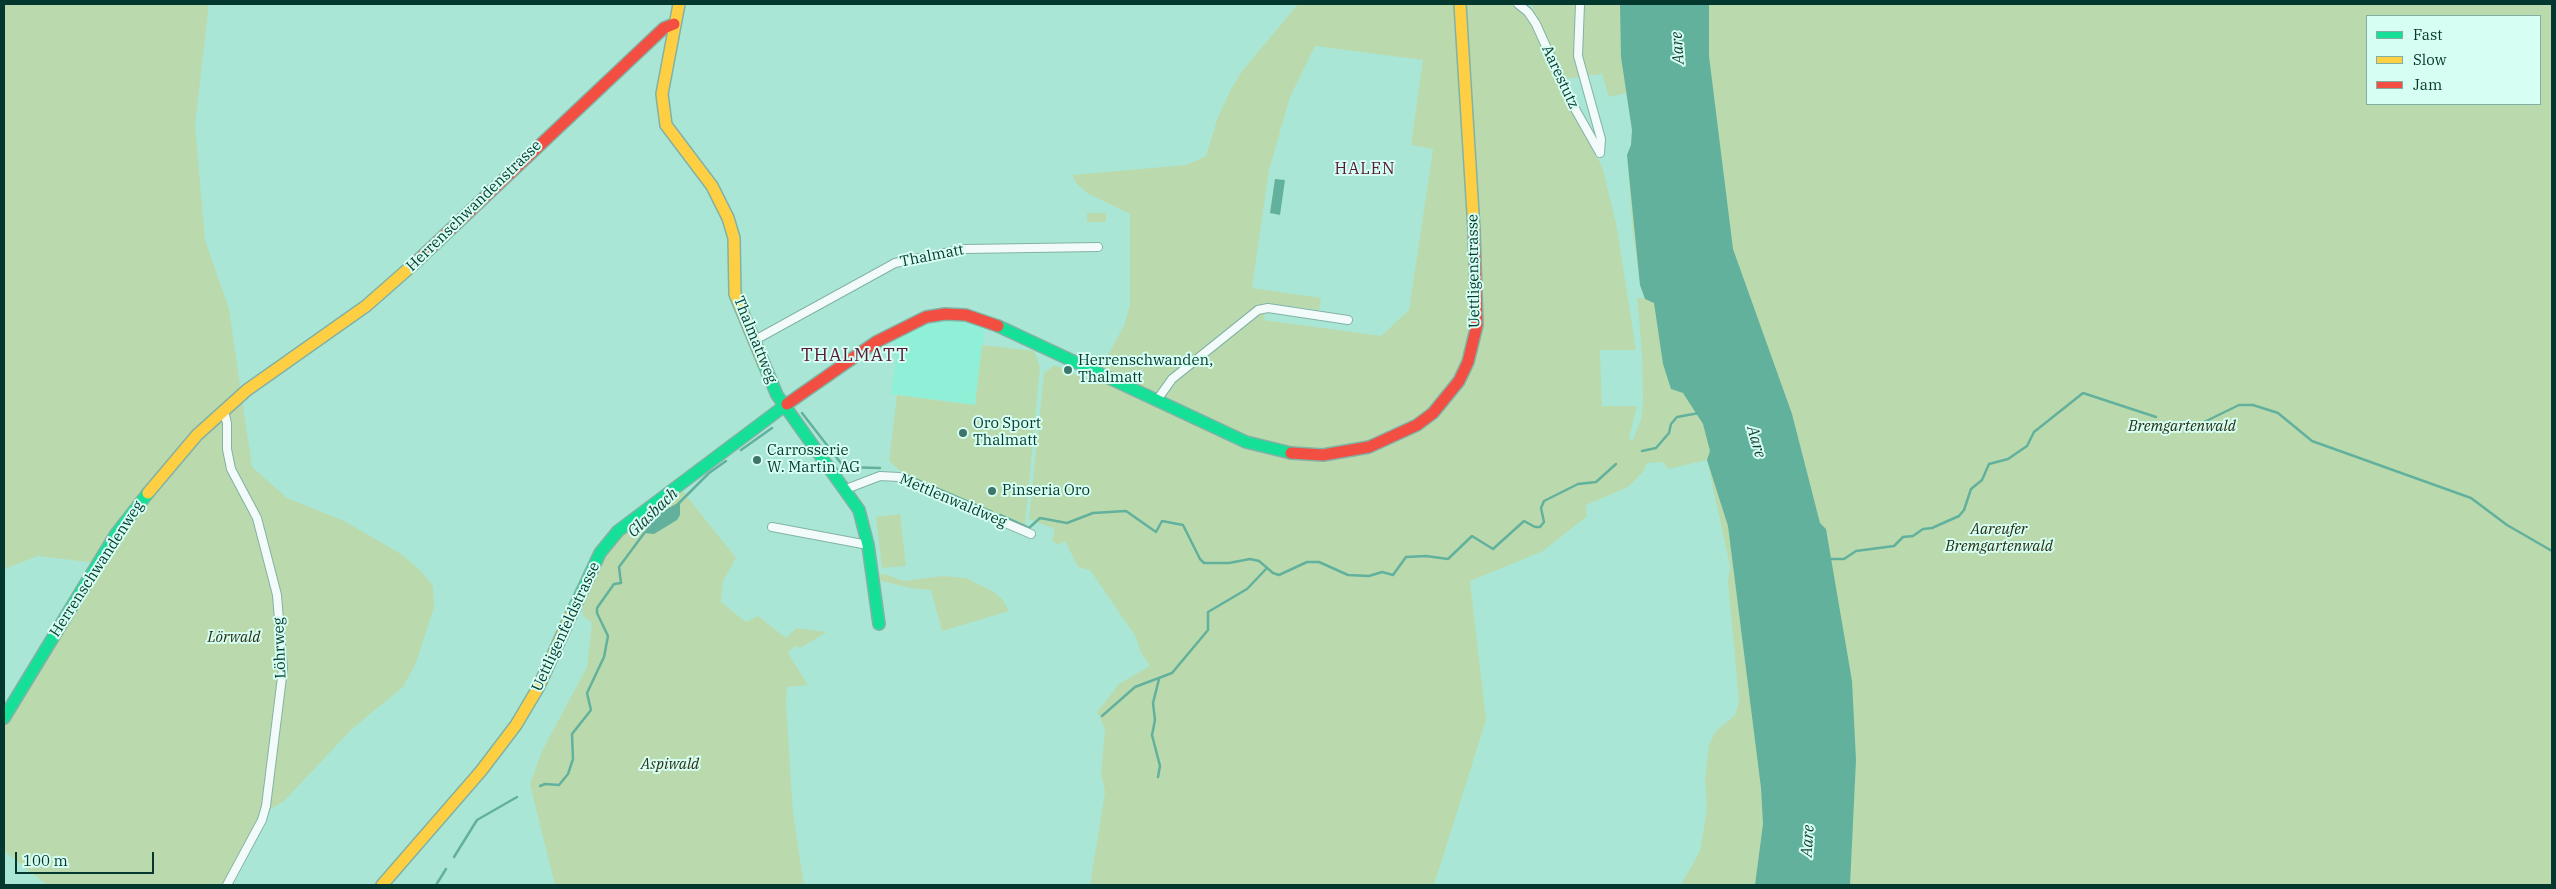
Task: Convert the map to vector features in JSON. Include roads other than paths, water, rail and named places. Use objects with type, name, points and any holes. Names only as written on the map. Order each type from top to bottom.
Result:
[{"type":"main road","points":[[674,24],[679,4]]},
{"type":"main road","name":"Uettligenstrasse","points":[[785,405],[896,330],[918,320],[945,314],[966,316],[994,324],[1246,442],[1296,454],[1323,455],[1369,447],[1393,438],[1417,425],[1447,397],[1468,362],[1477,325],[1472,189],[1460,4]]},
{"type":"main road","name":"Thalmattweg","points":[[674,24],[662,94],[664,117],[670,133],[712,186],[728,218],[734,238],[733,285],[740,309],[755,340],[777,395],[846,489],[859,510],[868,545],[879,624]]},
{"type":"main road","name":"Herrenschwandenstrasse","points":[[248,390],[366,306],[392,285],[664,28],[674,24]]},
{"type":"main road","name":"Herrenschwandenweg","points":[[4,718],[116,534],[138,503],[191,442],[248,390]]},
{"type":"main road","name":"Uettligenfeldstrasse","points":[[382,885],[481,771],[516,725],[541,681],[590,572],[612,538],[637,515],[785,405]]},
{"type":"street","name":"Aarestutz","points":[[1518,4],[1528,12],[1536,24],[1561,82],[1600,153],[1601,139],[1578,56],[1580,4]]},
{"type":"street","name":"Thalmatt","points":[[755,340],[895,263],[965,249],[1098,247]]},
{"type":"street","points":[[1157,400],[1172,379],[1258,310],[1268,308],[1348,320]]},
{"type":"street","name":"Löhrweg","points":[[224,411],[227,423],[227,449],[232,469],[257,518],[276,595],[283,669],[266,806],[262,820],[227,885]]},
{"type":"street","name":"Mettlenwaldweg","points":[[846,489],[880,476],[892,476],[1031,534]]},
{"type":"street","points":[[772,527],[868,545]]},
{"type":"water","name":"Aare","points":[[1620,4],[1709,4],[1709,56],[1733,249],[1792,414],[1820,523],[1826,529],[1852,681],[1856,760],[1850,885],[1755,885],[1763,824],[1761,788],[1728,526],[1707,460],[1710,451],[1703,424],[1683,393],[1671,389],[1663,364],[1654,303],[1645,299],[1640,285],[1627,155],[1631,145],[1632,130],[1621,57]]},
{"type":"water","points":[[1275,179],[1285,180],[1280,215],[1270,213]]},
{"type":"water","points":[[676,504],[680,504],[680,515],[677,520],[654,534],[644,533],[654,516]]},
{"type":"waterway","points":[[1828,559],[1844,559],[1856,551],[1894,546],[1903,537],[1913,536],[1923,529],[1932,528],[1959,516],[1964,510],[1971,489],[1982,480],[1989,464],[2008,459],[2027,446],[2034,432],[2083,393],[2156,417]]},
{"type":"waterway","points":[[2179,424],[2198,425],[2239,405],[2253,405],[2278,413],[2312,441],[2471,498],[2507,525],[2552,551]]},
{"type":"waterway","name":"Glasbach","points":[[802,413],[844,467],[880,468]]},
{"type":"waterway","name":"Glasbach","points":[[1642,451],[1656,448],[1669,433],[1671,424],[1677,417],[1699,413]]},
{"type":"waterway","name":"Glasbach","points":[[741,450],[772,428]]},
{"type":"waterway","name":"Glasbach","points":[[676,506],[709,473],[726,461]]},
{"type":"waterway","name":"Glasbach","points":[[1000,515],[1029,528],[1040,518],[1067,523],[1093,513],[1126,511],[1156,532],[1162,521],[1183,525],[1200,559],[1204,563],[1229,563],[1250,559],[1259,561],[1273,573],[1279,575],[1307,562],[1319,562],[1348,575],[1369,576],[1382,572],[1393,575],[1406,557],[1426,556],[1448,559],[1472,536],[1493,549],[1524,521],[1535,527],[1540,527],[1544,522],[1541,508],[1544,501],[1578,484],[1596,482],[1616,464]]},
{"type":"waterway","name":"Glasbach","points":[[903,474],[992,512]]},
{"type":"waterway","name":"Glasbach","points":[[540,786],[545,784],[559,785],[568,774],[573,759],[572,734],[591,710],[587,693],[604,657],[608,636],[597,613],[597,608],[614,584],[621,583],[619,567],[645,532]]},
{"type":"waterway","points":[[1102,716],[1135,687],[1172,673],[1208,630],[1208,612],[1247,589],[1267,568]]},
{"type":"waterway","points":[[1158,777],[1160,766],[1152,735],[1155,720],[1153,703],[1159,679]]},
{"type":"waterway","points":[[454,857],[477,820],[517,797]]},
{"type":"waterway","points":[[436,885],[446,869]]},
{"type":"place","name":"Herrenschwanden, Thalmatt","points":[[1068,370]]},
{"type":"place","name":"Oro Sport Thalmatt","points":[[963,433]]},
{"type":"place","name":"Carrosserie W. Martin AG","points":[[757,460]]},
{"type":"place","name":"Pinseria Oro","points":[[992,491]]},
{"type":"district","name":"HALEN","points":[[1365,169]]},
{"type":"district","name":"THALMATT","points":[[855,356]]},
{"type":"park label","name":"Bremgartenwald","points":[[2182,427]]},
{"type":"park label","name":"Aareufer Bremgartenwald","points":[[1999,538]]},
{"type":"park label","name":"Lörwald","points":[[234,638]]},
{"type":"park label","name":"Aspiwald","points":[[670,765]]}]
